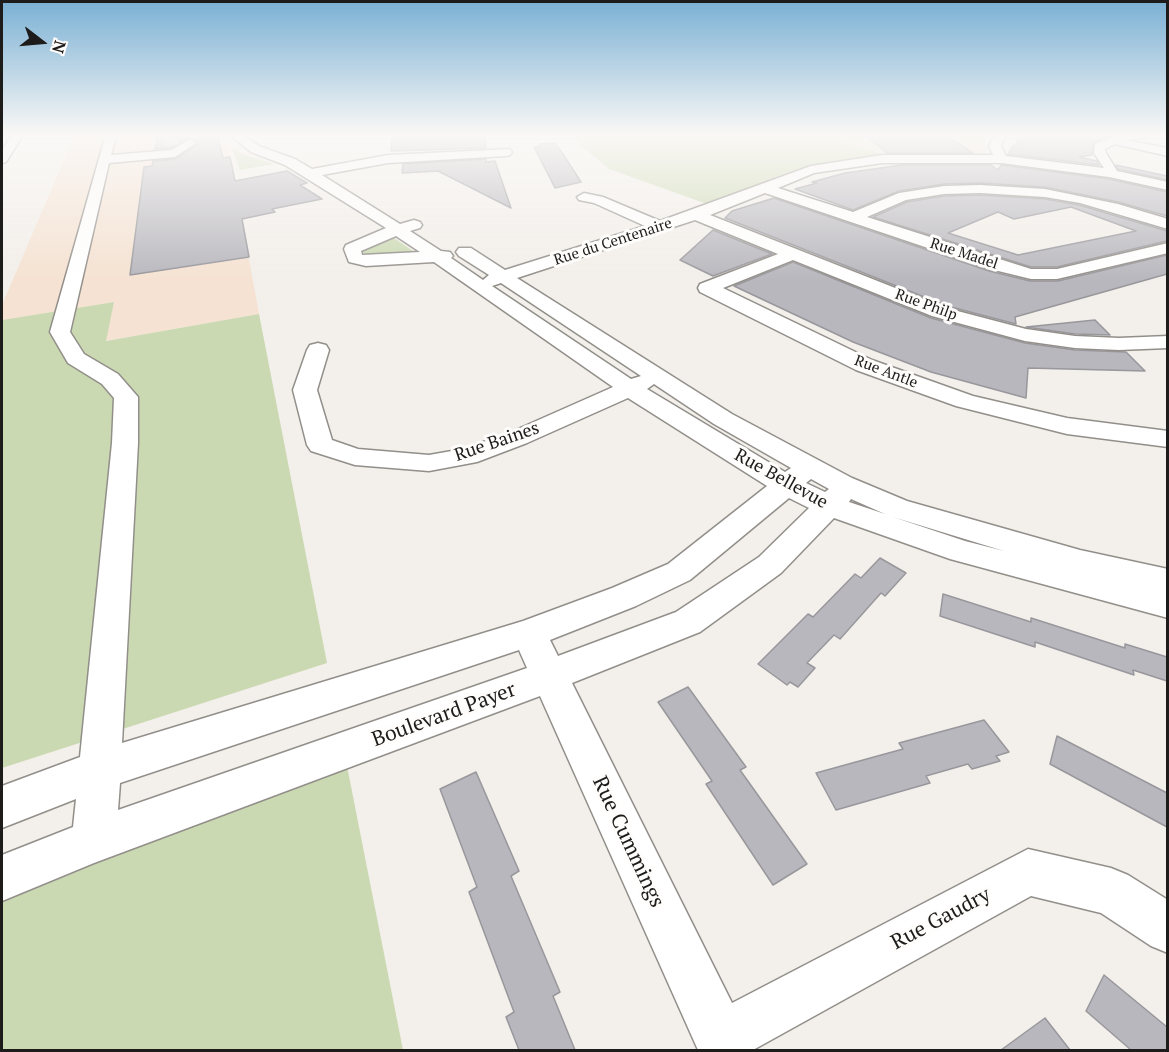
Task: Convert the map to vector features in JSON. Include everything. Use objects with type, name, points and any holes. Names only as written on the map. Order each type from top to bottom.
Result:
[{"type":"street","points":[[94,841],[125,443],[126,397],[110,379],[76,358],[60,332],[98,183]]},
{"type":"street","name":"Rue Bellevue","points":[[337,183],[409,226],[464,251],[723,419],[797,475]]},
{"type":"street","name":"Rue du Centenaire","points":[[478,285],[696,215],[777,183]]},
{"type":"street","name":"Rue Madel","points":[[764,188],[996,265],[1031,274],[1057,274],[1167,248]]},
{"type":"street","points":[[853,218],[888,201],[944,190],[991,189],[1045,193],[1118,208],[1167,224]]},
{"type":"street","points":[[584,197],[598,200],[660,227]]},
{"type":"street","name":"Rue Philp","points":[[696,215],[939,312],[1025,335],[1075,342],[1119,344],[1167,342]]},
{"type":"street","name":"Rue Bellevue","points":[[409,226],[439,258],[629,388],[838,496],[961,551],[1167,604]]},
{"type":"street","points":[[409,226],[352,249],[356,258],[366,261],[439,258],[464,251]]},
{"type":"street","name":"Rue Antle","points":[[793,254],[707,288],[864,365],[965,401],[1067,426],[1167,439]]},
{"type":"street","name":"Rue Baines","points":[[318,350],[305,390],[320,445],[355,457],[429,463],[468,456],[518,438],[658,377]]},
{"type":"street","points":[[2,807],[99,770],[529,633],[679,572],[797,475]]},
{"type":"street","name":"Rue Bellevue","points":[[838,496],[897,508],[1068,559],[1167,581]]},
{"type":"street","name":"Boulevard Payer","points":[[2,878],[94,841],[549,676],[688,622],[770,566],[838,496]]},
{"type":"street","name":"Rue Cummings","points":[[529,633],[724,1044]]},
{"type":"street","name":"Rue Gaudry","points":[[724,1044],[1029,872],[1111,892],[1167,928]]},
{"type":"shaded area","points":[[54,183],[235,183],[259,314],[105,341],[114,302],[2,320],[2,305]]},
{"type":"green space","points":[[648,183],[761,183],[707,204]]},
{"type":"green space","points":[[391,236],[416,253],[372,255],[362,253],[364,248]]},
{"type":"green space","points":[[114,302],[106,341],[259,314],[327,663],[2,768],[2,320]]},
{"type":"green space","points":[[346,761],[403,1050],[2,1050],[2,902]]},
{"type":"building","points":[[142,183],[307,183],[300,185],[322,199],[272,209],[275,212],[242,219],[249,257],[130,275]]},
{"type":"building","points":[[462,183],[503,183],[511,208]]},
{"type":"building","points":[[552,183],[576,183],[555,188]]},
{"type":"building","points":[[817,183],[977,183],[944,184],[899,191],[853,210],[795,189]]},
{"type":"building","points":[[982,183],[1127,183],[1167,192],[1167,216],[1118,202],[1045,187]]},
{"type":"building","points":[[980,195],[1045,199],[1079,205],[1167,231],[1167,241],[1057,267],[1031,267],[873,217],[907,202],[944,196]],"holes":[[[1071,207],[1136,231],[1018,255],[948,233],[998,212],[1014,219]]]},
{"type":"building","points":[[774,198],[989,271],[1030,281],[1058,281],[1167,255],[1167,274],[1015,317],[1016,324],[947,306],[725,218],[732,211]]},
{"type":"building","points":[[713,230],[772,254],[713,276],[680,260]]},
{"type":"building","points":[[793,262],[931,318],[1025,343],[1075,350],[1126,352],[1145,371],[1028,368],[1026,398],[931,372],[853,342],[734,286]]},
{"type":"building","points":[[1095,320],[1110,335],[1075,334],[1026,327]]},
{"type":"building","points":[[880,558],[906,573],[885,596],[881,593],[840,639],[834,635],[807,663],[815,668],[798,687],[790,682],[787,685],[758,664],[808,614],[813,617],[855,574],[861,578]]},
{"type":"building","points":[[943,594],[1031,622],[1031,618],[1125,648],[1125,644],[1167,657],[1167,681],[1133,670],[1134,675],[1035,642],[1035,647],[940,616]]},
{"type":"building","points":[[688,687],[746,767],[740,770],[807,864],[773,885],[706,784],[712,781],[658,702]]},
{"type":"building","points":[[984,720],[1009,752],[996,756],[1000,761],[972,769],[968,764],[926,776],[930,783],[836,810],[816,773],[903,749],[899,743]]},
{"type":"building","points":[[1057,736],[1167,793],[1167,827],[1050,764]]},
{"type":"building","points":[[476,772],[519,871],[511,876],[560,992],[553,996],[575,1050],[519,1050],[506,1017],[514,1012],[469,892],[477,887],[440,789]]},
{"type":"building","points":[[1104,975],[1167,1027],[1167,1050],[1131,1050],[1086,1011]]},
{"type":"building","points":[[1045,1018],[1070,1050],[1001,1050]]}]
